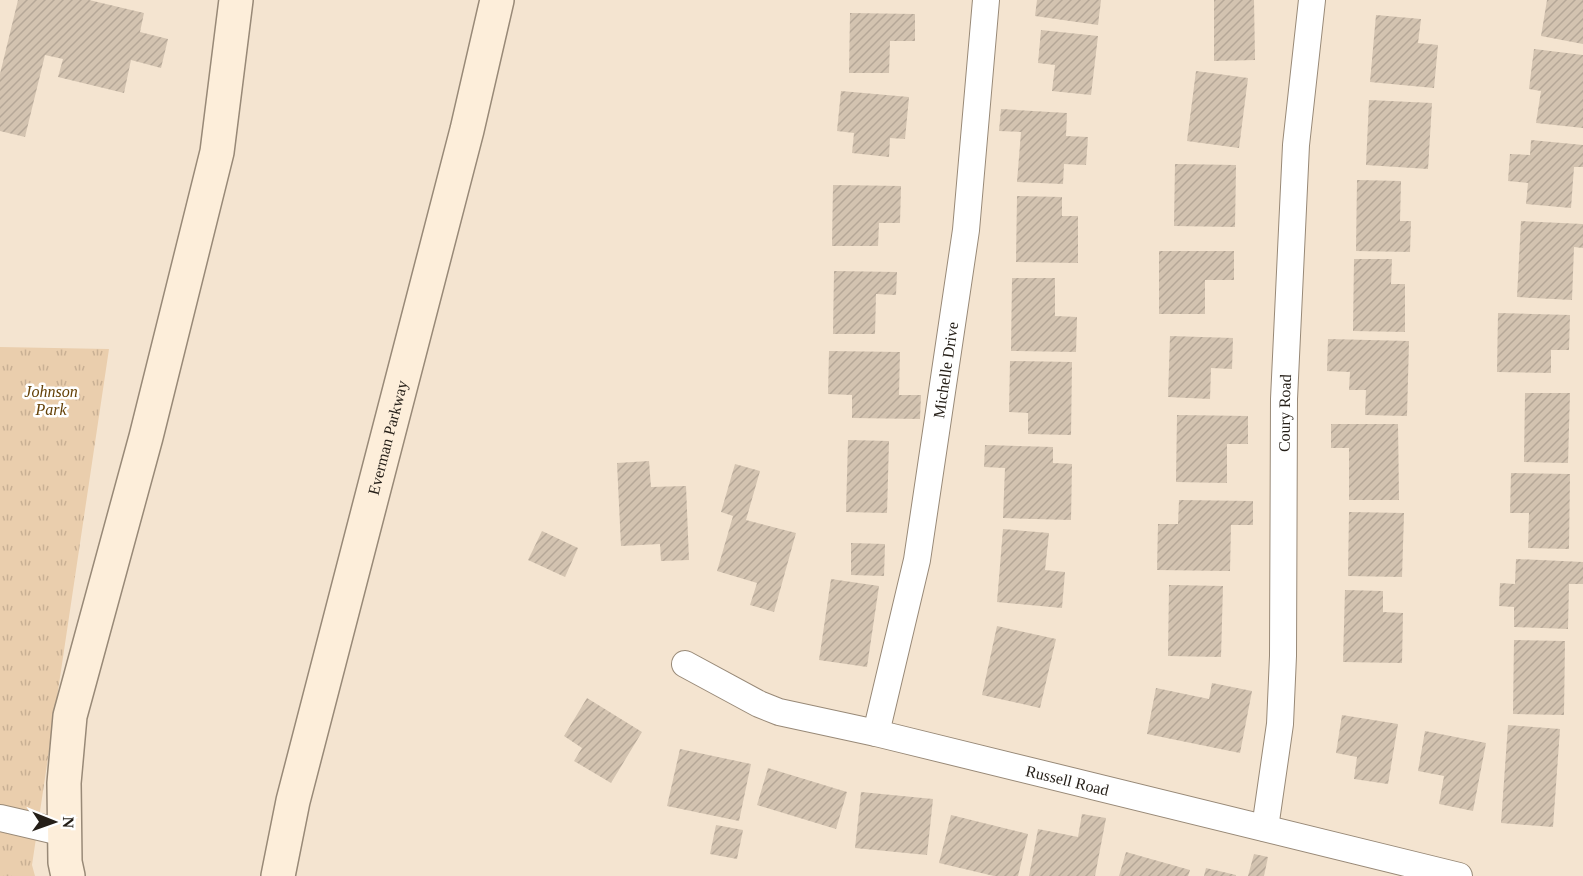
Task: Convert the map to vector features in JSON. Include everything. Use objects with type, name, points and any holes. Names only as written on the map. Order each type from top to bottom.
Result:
[{"type":"main road","points":[[68,876],[65,862],[64,783],[70,716],[146,437],[217,152],[236,0]]},
{"type":"main road","name":"Everman Parkway","points":[[278,876],[293,801],[467,130],[497,0]]},
{"type":"street","name":"Michelle Drive","points":[[876,733],[919,548],[966,230],[986,0]]},
{"type":"street","name":"Coury Road","points":[[1265,828],[1280,724],[1283,656],[1284,399],[1296,146],[1312,0]]},
{"type":"street","name":"Russell Road","points":[[685,664],[759,704],[779,712],[876,733],[1459,876]]},
{"type":"street","points":[[0,818],[65,833]]},
{"type":"green space","name":"Johnson Park","points":[[0,347],[109,349],[32,865],[35,876],[0,876]]},
{"type":"building","points":[[18,0],[89,0],[144,13],[140,32],[168,39],[161,68],[131,60],[124,93],[58,77],[63,59],[45,55],[25,137],[0,131],[0,74]]},
{"type":"building","points":[[1037,0],[1101,0],[1098,25],[1035,16]]},
{"type":"building","points":[[1214,0],[1254,0],[1255,60],[1214,61]]},
{"type":"building","points":[[1547,0],[1583,0],[1583,44],[1541,36]]},
{"type":"building","points":[[850,13],[915,14],[915,41],[890,41],[889,73],[849,73]]},
{"type":"building","points":[[1376,15],[1421,19],[1418,43],[1438,45],[1434,88],[1370,82]]},
{"type":"building","points":[[1041,30],[1098,36],[1091,95],[1052,91],[1055,65],[1038,63]]},
{"type":"building","points":[[1534,49],[1583,55],[1583,128],[1536,123],[1541,91],[1529,89]]},
{"type":"building","points":[[1196,71],[1248,78],[1239,148],[1187,141]]},
{"type":"building","points":[[841,91],[909,97],[905,139],[890,138],[889,157],[852,153],[854,133],[837,131]]},
{"type":"building","points":[[1369,100],[1432,103],[1428,169],[1366,165]]},
{"type":"building","points":[[1001,109],[1067,113],[1066,136],[1088,137],[1086,165],[1064,164],[1063,184],[1017,182],[1021,132],[999,131]]},
{"type":"building","points":[[1531,140],[1583,145],[1583,167],[1574,167],[1571,208],[1526,204],[1528,183],[1508,181],[1510,154],[1530,155]]},
{"type":"building","points":[[1175,164],[1236,165],[1235,227],[1174,226]]},
{"type":"building","points":[[1357,180],[1401,181],[1400,221],[1411,221],[1410,252],[1356,251]]},
{"type":"building","points":[[833,185],[901,186],[900,223],[879,223],[878,246],[832,246]]},
{"type":"building","points":[[1017,196],[1062,197],[1062,216],[1078,216],[1078,263],[1016,262]]},
{"type":"building","points":[[1521,221],[1583,224],[1583,248],[1574,247],[1572,300],[1517,297]]},
{"type":"building","points":[[1159,251],[1234,251],[1234,280],[1205,280],[1205,314],[1159,314]]},
{"type":"building","points":[[1354,259],[1392,259],[1391,284],[1405,284],[1405,332],[1353,331]]},
{"type":"building","points":[[834,271],[897,272],[896,295],[876,294],[875,334],[833,334]]},
{"type":"building","points":[[1012,278],[1055,278],[1055,316],[1077,317],[1076,352],[1011,351]]},
{"type":"building","points":[[1498,313],[1570,315],[1569,350],[1551,350],[1551,373],[1497,372]]},
{"type":"building","points":[[1170,336],[1233,338],[1232,369],[1211,368],[1210,399],[1168,397]]},
{"type":"building","points":[[1328,339],[1409,341],[1407,416],[1365,415],[1366,390],[1349,390],[1350,372],[1327,371]]},
{"type":"building","points":[[829,351],[900,352],[899,395],[921,395],[920,419],[852,418],[852,395],[828,394]]},
{"type":"building","points":[[1010,361],[1072,362],[1071,435],[1028,434],[1028,413],[1009,412]]},
{"type":"building","points":[[1525,393],[1570,393],[1568,463],[1524,462]]},
{"type":"building","points":[[1177,415],[1248,416],[1248,444],[1227,444],[1227,483],[1176,482]]},
{"type":"building","points":[[1331,424],[1398,424],[1399,500],[1349,500],[1349,448],[1331,448]]},
{"type":"building","points":[[848,440],[889,441],[887,513],[846,512]]},
{"type":"building","points":[[985,445],[1053,447],[1053,463],[1072,464],[1071,520],[1003,518],[1005,468],[984,467]]},
{"type":"building","points":[[649,461],[651,487],[686,486],[689,560],[661,561],[660,544],[621,546],[617,463]]},
{"type":"building","points":[[735,464],[760,471],[746,520],[796,533],[774,612],[750,605],[757,583],[717,571],[733,516],[721,512]]},
{"type":"building","points":[[1511,473],[1570,474],[1569,549],[1528,548],[1529,513],[1510,513]]},
{"type":"building","points":[[1179,500],[1253,501],[1253,525],[1231,525],[1230,571],[1157,570],[1158,524],[1178,524]]},
{"type":"building","points":[[1349,512],[1404,513],[1402,577],[1348,576]]},
{"type":"building","points":[[1003,529],[1049,533],[1045,570],[1065,572],[1062,608],[997,602]]},
{"type":"building","points":[[542,531],[578,548],[565,577],[528,560]]},
{"type":"building","points":[[851,543],[885,544],[884,576],[851,575]]},
{"type":"building","points":[[1516,559],[1583,562],[1583,584],[1569,584],[1568,629],[1514,627],[1514,607],[1499,606],[1500,583],[1515,584]]},
{"type":"building","points":[[831,579],[879,586],[867,667],[819,660]]},
{"type":"building","points":[[1169,585],[1223,586],[1221,657],[1168,656]]},
{"type":"building","points":[[1345,590],[1383,591],[1383,612],[1403,613],[1402,663],[1343,662]]},
{"type":"building","points":[[997,626],[1056,639],[1040,708],[982,695]]},
{"type":"building","points":[[1514,640],[1565,641],[1564,715],[1513,714]]},
{"type":"building","points":[[1212,683],[1252,691],[1240,753],[1147,734],[1156,688],[1209,699]]},
{"type":"building","points":[[587,698],[642,732],[611,783],[574,761],[582,748],[564,736]]},
{"type":"building","points":[[1342,715],[1398,724],[1388,784],[1354,779],[1357,757],[1336,753]]},
{"type":"building","points":[[1508,725],[1560,729],[1553,827],[1501,823]]},
{"type":"building","points":[[1425,731],[1486,743],[1473,811],[1439,804],[1444,776],[1418,771]]},
{"type":"building","points":[[680,749],[751,764],[739,821],[667,806]]},
{"type":"building","points":[[768,768],[847,792],[836,829],[757,805]]},
{"type":"building","points":[[861,792],[933,799],[927,855],[855,848]]},
{"type":"building","points":[[1082,814],[1106,818],[1095,876],[1029,876],[1038,829],[1078,837]]},
{"type":"building","points":[[951,815],[1028,834],[1018,876],[994,876],[939,863]]},
{"type":"building","points":[[716,825],[743,830],[737,859],[710,854]]},
{"type":"building","points":[[1126,852],[1190,870],[1188,876],[1119,876]]},
{"type":"building","points":[[1254,854],[1268,857],[1264,876],[1248,876]]},
{"type":"building","points":[[1206,868],[1236,875],[1236,876],[1204,876]]}]
